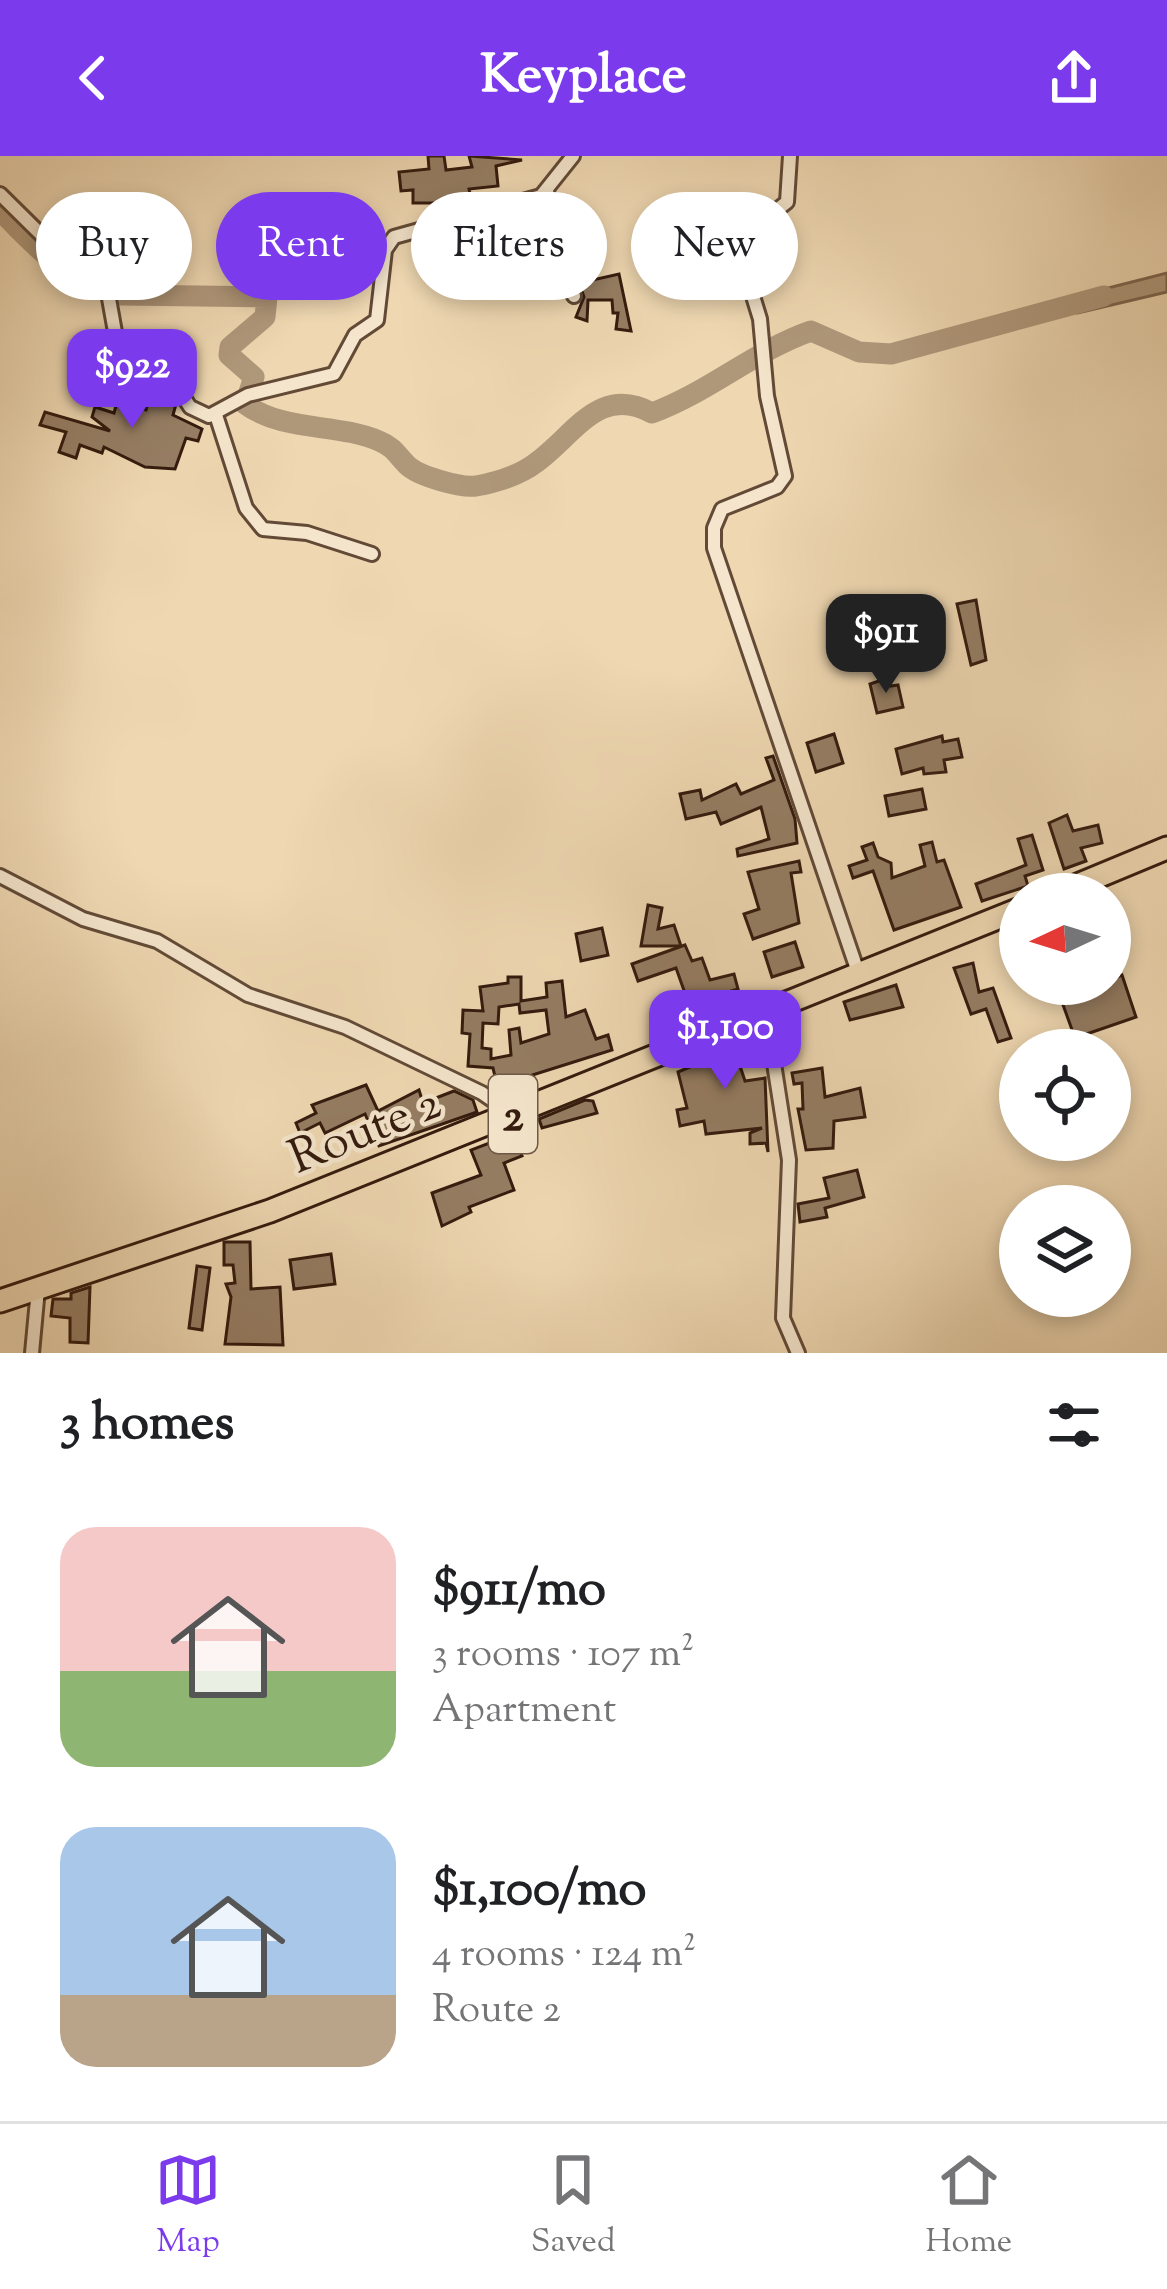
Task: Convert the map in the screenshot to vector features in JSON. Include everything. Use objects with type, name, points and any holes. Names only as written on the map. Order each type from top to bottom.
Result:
[{"type":"highway","points":[[1107,873],[1167,848]]},
{"type":"highway","name":"Route 2","points":[[0,1301],[270,1210],[999,918]]},
{"type":"street","points":[[0,194],[79,272],[108,293],[120,360],[172,380],[194,412],[215,415],[248,395],[334,374],[352,339],[376,320],[385,250],[394,237],[548,191],[573,156]]},
{"type":"street","points":[[790,156],[787,202],[772,213],[734,226],[764,338],[767,396],[785,476],[777,487],[722,509],[714,528],[714,548],[859,976]]},
{"type":"street","points":[[215,415],[246,508],[262,529],[307,533],[372,554]]},
{"type":"street","points":[[0,876],[83,919],[158,941],[248,995],[345,1027],[482,1093],[512,1114]]},
{"type":"street","points":[[766,1012],[789,1160],[783,1318],[798,1353]]},
{"type":"street","points":[[32,1353],[38,1288]]},
{"type":"shaded area","points":[[1167,273],[1167,292],[1078,313],[1077,296]]},
{"type":"building","points":[[428,156],[444,156],[446,170],[472,167],[469,156],[522,160],[496,166],[498,186],[470,192],[401,191],[399,172],[429,169]]},
{"type":"building","points":[[619,274],[631,331],[616,329],[618,313],[613,313],[612,300],[607,300],[607,277]]},
{"type":"building","points":[[583,300],[588,300],[587,321],[576,317]]},
{"type":"building","points":[[140,379],[165,388],[176,404],[173,415],[202,429],[198,441],[186,438],[175,469],[145,467],[104,447],[102,453],[80,445],[76,458],[59,452],[66,432],[40,425],[45,412],[110,431],[92,417],[95,407],[114,413],[117,402],[146,410],[151,389],[139,386]]},
{"type":"building","points":[[976,600],[986,660],[971,665],[957,604]]},
{"type":"building","points":[[888,678],[891,686],[898,685],[903,707],[877,713],[870,684]]},
{"type":"building","points":[[834,734],[843,763],[816,772],[807,743]]},
{"type":"building","points":[[942,736],[943,742],[958,739],[962,757],[944,760],[946,772],[924,774],[923,768],[902,774],[896,749]]},
{"type":"building","points":[[773,756],[795,819],[797,843],[738,856],[737,849],[769,839],[761,807],[721,824],[716,812],[686,819],[680,794],[700,790],[702,800],[736,784],[741,794],[774,780],[766,758]]},
{"type":"building","points":[[922,789],[926,809],[889,816],[885,796]]},
{"type":"building","points":[[1067,815],[1073,831],[1098,825],[1102,843],[1081,848],[1086,861],[1064,869],[1049,823]]},
{"type":"building","points":[[1032,835],[1043,870],[1005,873],[1026,865],[1018,839]]},
{"type":"building","points":[[932,842],[937,862],[944,860],[961,907],[894,930],[873,871],[853,878],[849,866],[867,860],[862,847],[873,843],[878,857],[891,863],[892,878],[925,866],[920,845]]},
{"type":"building","points":[[799,861],[801,872],[791,873],[799,923],[753,939],[744,914],[759,909],[748,872]]},
{"type":"building","points":[[999,875],[999,895],[982,901],[976,884]]},
{"type":"building","points":[[648,905],[662,908],[658,929],[674,925],[681,946],[641,946]]},
{"type":"building","points":[[602,928],[608,955],[581,961],[576,934]]},
{"type":"building","points":[[795,942],[803,967],[772,977],[764,952]]},
{"type":"building","points":[[685,945],[692,961],[702,958],[710,980],[734,974],[738,989],[718,995],[720,1000],[692,1013],[676,968],[638,981],[632,964]]},
{"type":"building","points":[[973,963],[979,992],[993,988],[1008,1029],[999,1029],[999,1042],[986,1009],[971,1014],[954,968]]},
{"type":"building","points":[[508,977],[521,977],[521,1001],[547,997],[546,983],[562,981],[566,1017],[585,1010],[596,1039],[608,1035],[612,1050],[526,1077],[529,1087],[516,1090],[513,1077],[496,1081],[493,1068],[468,1066],[470,1034],[462,1033],[463,1010],[483,1011],[480,987],[508,983]],"holes":[[[519,1004],[520,1013],[546,1010],[549,1034],[521,1043],[519,1028],[509,1030],[511,1055],[491,1059],[491,1049],[482,1048],[483,1023],[498,1024],[499,1007]]]},
{"type":"building","points":[[896,985],[903,1007],[850,1020],[844,1002]]},
{"type":"building","points":[[1131,1002],[1136,1017],[1101,1029],[1072,1029],[1063,1005]]},
{"type":"building","points":[[755,1032],[759,1041],[746,1046],[751,1059],[739,1063],[745,1081],[765,1078],[768,1152],[766,1143],[750,1144],[750,1133],[762,1128],[706,1134],[704,1121],[680,1126],[677,1110],[687,1108],[678,1072],[695,1065],[692,1057]]},
{"type":"building","points":[[822,1068],[825,1097],[860,1088],[865,1117],[834,1121],[833,1148],[806,1150],[798,1109],[803,1109],[802,1083],[794,1084],[792,1073]]},
{"type":"building","points":[[366,1085],[378,1111],[419,1090],[423,1103],[454,1091],[473,1100],[477,1112],[379,1146],[365,1114],[325,1133],[320,1123],[300,1133],[296,1123],[316,1113],[312,1105]]},
{"type":"building","points":[[593,1101],[597,1113],[542,1128],[539,1119]]},
{"type":"building","points":[[513,1134],[522,1156],[504,1163],[514,1190],[469,1207],[471,1212],[442,1226],[432,1193],[481,1175],[471,1150]]},
{"type":"building","points":[[857,1170],[864,1197],[825,1208],[827,1217],[800,1222],[798,1204],[829,1198],[824,1178]]},
{"type":"building","points":[[224,1242],[250,1242],[251,1289],[280,1287],[283,1345],[225,1344],[231,1297],[226,1284],[235,1283],[233,1265],[224,1265]]},
{"type":"building","points":[[331,1254],[335,1284],[294,1289],[290,1260]]},
{"type":"building","points":[[197,1266],[210,1268],[202,1330],[189,1328]]},
{"type":"building","points":[[90,1287],[88,1343],[70,1342],[70,1318],[51,1316],[53,1299],[71,1299],[71,1293]]},
{"type":"waterway","points":[[0,210],[54,262],[121,295],[267,297],[265,317],[230,347],[229,355],[254,377],[245,404],[276,419],[363,435],[392,449],[420,473],[469,486],[523,471],[603,408],[617,404],[652,413],[811,331],[859,352],[891,354],[1104,296]]}]
